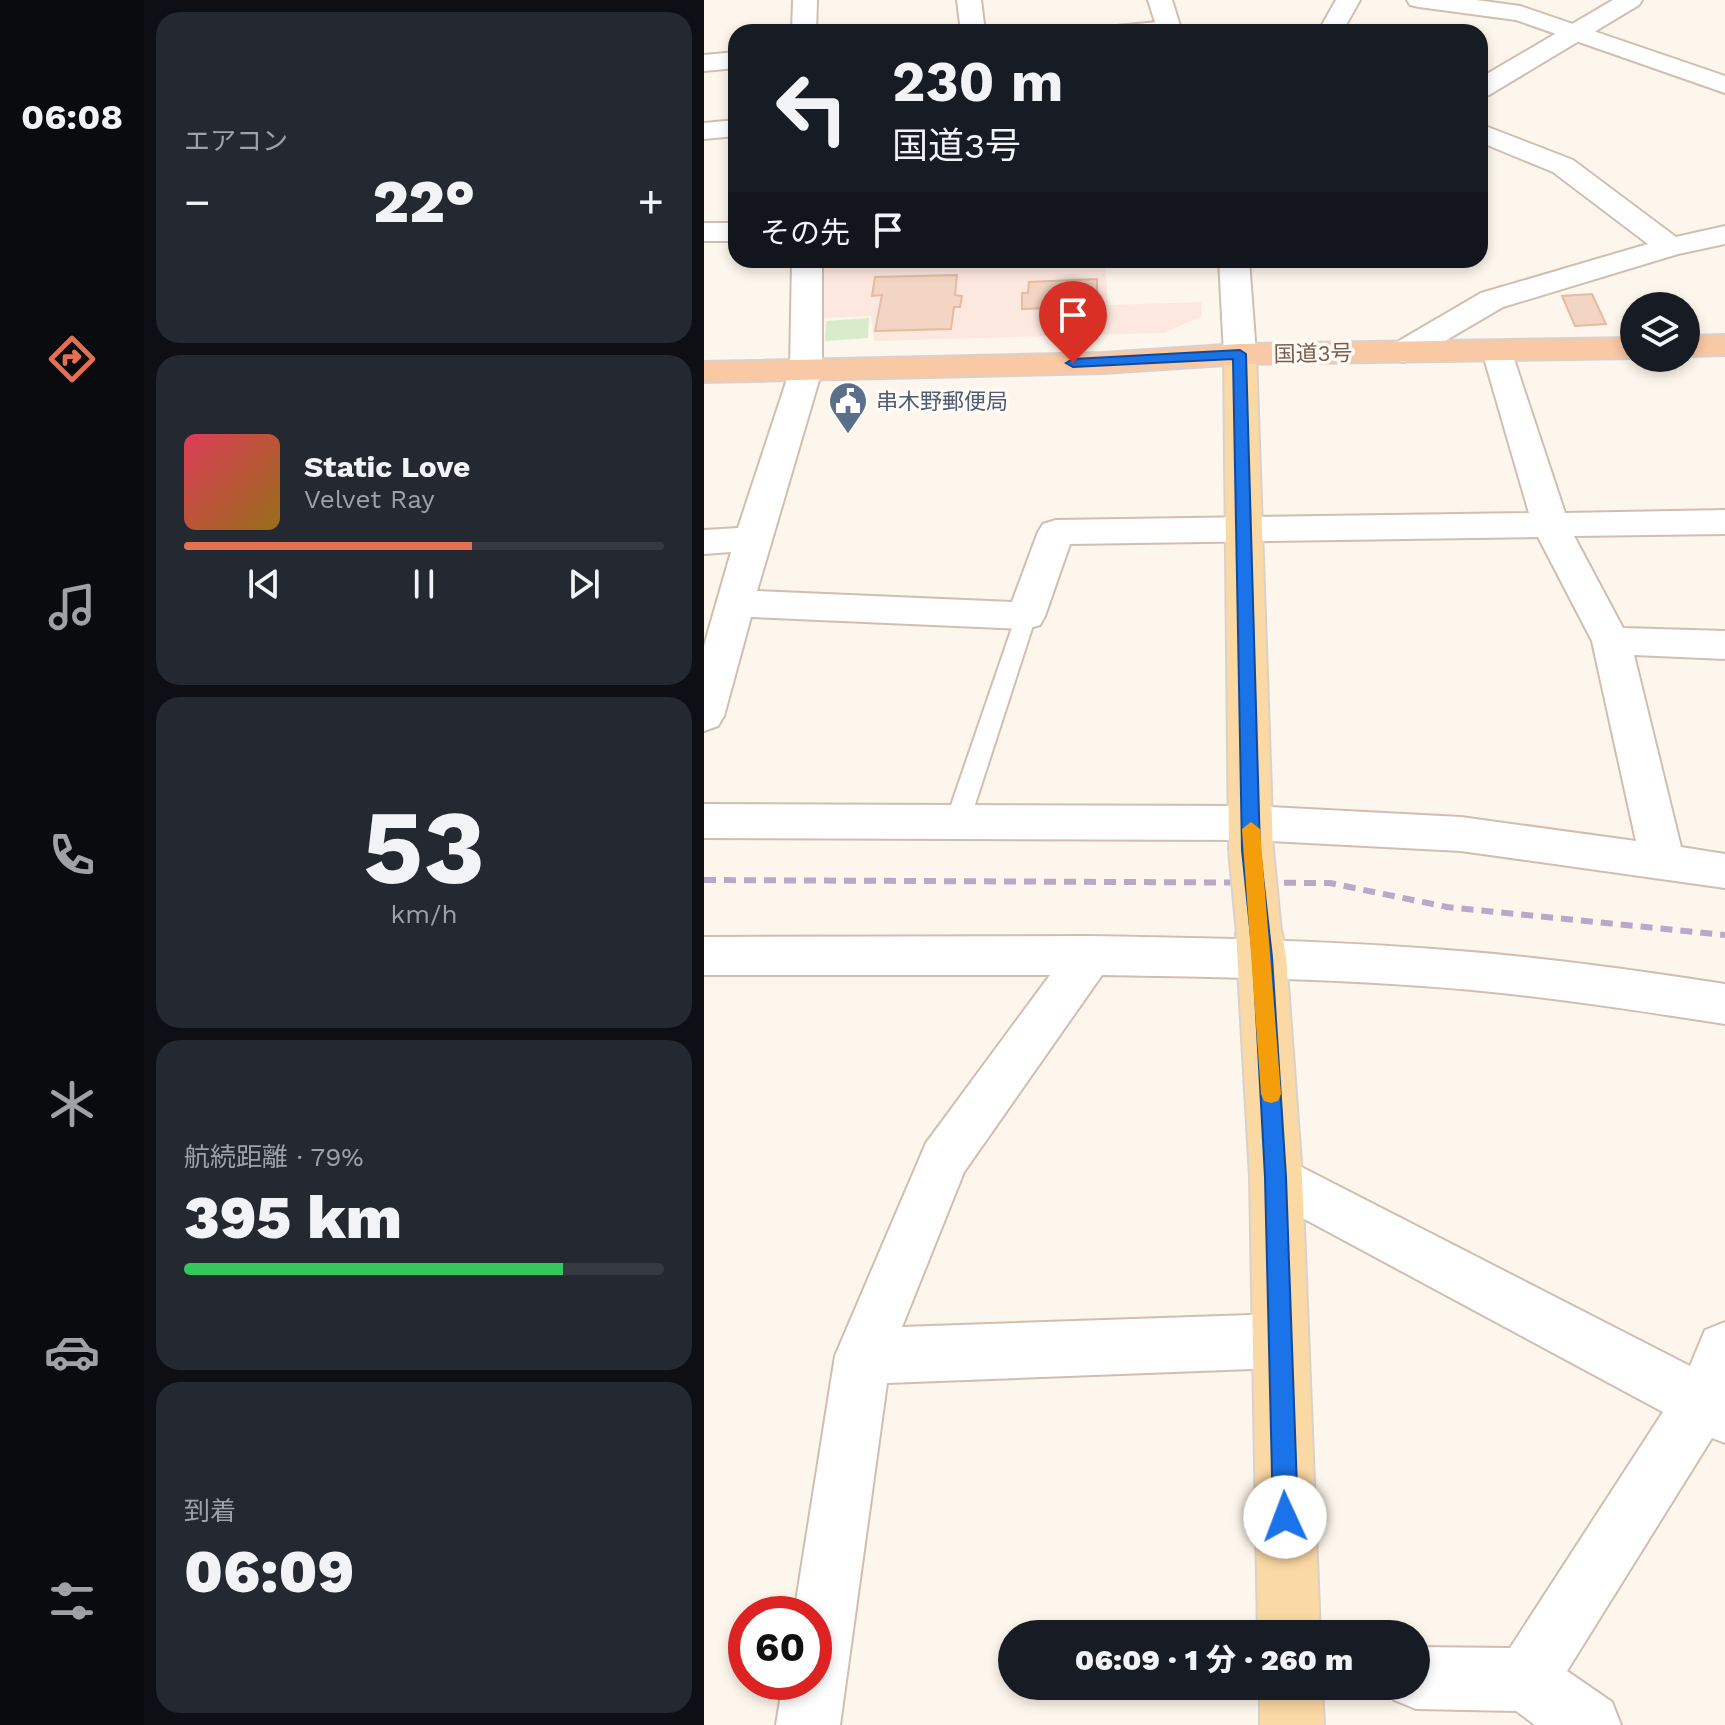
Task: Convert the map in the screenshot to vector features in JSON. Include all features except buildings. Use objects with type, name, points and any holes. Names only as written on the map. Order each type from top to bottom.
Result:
[{"type":"highway","points":[[1700,346],[1725,345]]},
{"type":"highway","name":"国道3号","points":[[704,372],[1103,363],[1240,354],[1620,348]]},
{"type":"main road","points":[[1240,354],[1251,837],[1276,1177],[1289,1620]]},
{"type":"main road","points":[[1291,1700],[1292,1725]]},
{"type":"street","points":[[804,24],[805,0]]},
{"type":"street","points":[[969,0],[972,24]]},
{"type":"street","points":[[1160,0],[1167,24]]},
{"type":"street","points":[[1334,24],[1348,0]]},
{"type":"street","points":[[1419,0],[1520,13],[1725,85]]},
{"type":"street","points":[[1488,84],[1630,0]]},
{"type":"street","points":[[704,63],[728,61]]},
{"type":"street","points":[[704,131],[728,129]]},
{"type":"street","points":[[1488,135],[1563,166],[1671,247]]},
{"type":"street","points":[[704,232],[728,232]]},
{"type":"street","points":[[1403,352],[1492,300],[1671,247],[1725,235]]},
{"type":"street","points":[[704,716],[753,539],[806,370],[807,268]]},
{"type":"street","points":[[1235,268],[1240,354]]},
{"type":"street","points":[[1498,351],[1551,526],[1611,641],[1663,863]]},
{"type":"street","points":[[735,603],[1026,616],[1056,532],[1725,522]]},
{"type":"street","points":[[704,542],[753,539]]},
{"type":"street","points":[[1611,641],[1725,645]]},
{"type":"street","points":[[704,821],[958,820],[1251,837],[1461,834],[1725,871]]},
{"type":"street","points":[[704,956],[1089,957],[1261,945],[1674,995],[1725,1004]]},
{"type":"street","points":[[808,1725],[863,1356],[944,1159],[1089,957]]},
{"type":"street","points":[[1276,1177],[1713,1409]]},
{"type":"street","points":[[863,1356],[1280,1341]]},
{"type":"street","points":[[1526,1680],[1713,1409],[1725,1349]]},
{"type":"street","points":[[1430,1678],[1526,1680],[1589,1725]]},
{"type":"lane","points":[[958,820],[1026,616]]},
{"type":"shaded area","points":[[822,268],[1106,268],[1108,305],[1201,302],[1202,316],[1164,333],[874,341],[871,316],[823,318]]},
{"type":"green space","points":[[869,318],[868,338],[825,341],[826,321]]},
{"type":"railway","points":[[704,880],[1330,883],[1447,907],[1725,935]]},
{"type":"slow traffic","points":[[1251,829],[1271,1094]]},
{"type":"place","name":"串木野郵便局","points":[[848,435]]},
{"type":"route","points":[[1073,363],[1240,354],[1251,850],[1263,957],[1276,1177],[1285,1517]]}]
